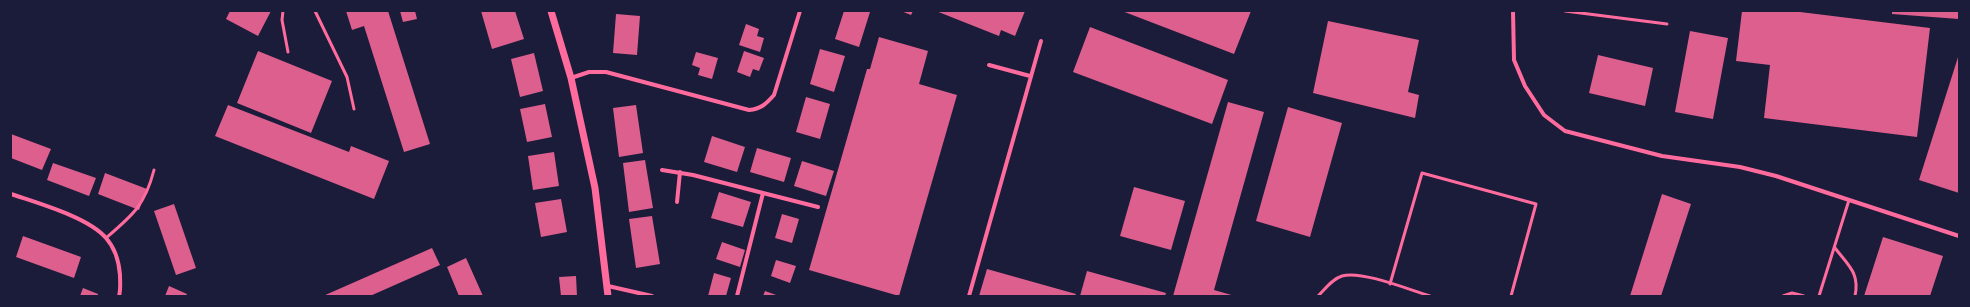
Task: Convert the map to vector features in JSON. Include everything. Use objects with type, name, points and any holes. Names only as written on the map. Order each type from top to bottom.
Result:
[{"type":"street","points":[[551,11],[572,78],[595,188],[608,296]]},
{"type":"street","points":[[572,78],[589,72],[606,72],[749,110],[758,109],[774,95],[800,11]]},
{"type":"street","points":[[1513,11],[1514,60],[1525,86],[1544,115],[1564,131],[1662,156],[1740,167],[1776,176],[1959,236]]},
{"type":"street","points":[[970,296],[1030,76],[1041,41]]},
{"type":"street","points":[[989,65],[1030,76]]},
{"type":"street","points":[[662,170],[680,172],[818,207]]},
{"type":"street","points":[[677,202],[680,172]]},
{"type":"street","points":[[737,296],[763,193]]},
{"type":"street","points":[[11,194],[74,218],[93,227],[106,238],[119,262],[119,296]]},
{"type":"street","points":[[608,286],[652,296]]},
{"type":"lane","points":[[283,11],[282,20],[288,52]]},
{"type":"lane","points":[[315,11],[347,77],[354,109]]},
{"type":"lane","points":[[1565,11],[1667,24]]},
{"type":"lane","points":[[106,238],[133,214],[149,190],[154,170]]},
{"type":"lane","points":[[1390,284],[1422,173],[1536,204],[1511,296]]},
{"type":"lane","points":[[1819,296],[1850,200]]},
{"type":"lane","points":[[1835,248],[1856,275],[1857,284],[1855,296]]},
{"type":"lane","points":[[1318,296],[1330,283],[1342,276],[1359,275],[1430,296]]},
{"type":"lane","points":[[1783,296],[1792,292],[1804,296]]},
{"type":"building","points":[[230,11],[271,11],[258,36],[226,19]]},
{"type":"building","points":[[346,11],[388,11],[430,144],[404,152],[364,26],[352,30]]},
{"type":"building","points":[[400,11],[415,11],[417,19],[403,22]]},
{"type":"building","points":[[481,11],[515,11],[524,39],[492,49]]},
{"type":"building","points":[[844,11],[870,12],[859,47],[835,39]]},
{"type":"building","points":[[901,11],[913,11],[911,15]]},
{"type":"building","points":[[936,11],[1025,11],[1015,36],[1001,30],[999,36]]},
{"type":"building","points":[[1122,11],[1251,11],[1234,54]]},
{"type":"building","points":[[1742,11],[1792,11],[1930,28],[1917,137],[1764,118],[1770,65],[1736,61]]},
{"type":"building","points":[[1892,11],[1959,11],[1959,19],[1892,14]]},
{"type":"building","points":[[616,14],[640,16],[637,55],[613,53]]},
{"type":"building","points":[[1328,21],[1419,40],[1408,92],[1419,95],[1415,118],[1313,93]]},
{"type":"building","points":[[746,24],[759,29],[757,36],[764,38],[760,52],[739,45]]},
{"type":"building","points":[[1090,27],[1228,80],[1212,124],[1073,72]]},
{"type":"building","points":[[1690,31],[1728,38],[1713,119],[1675,112]]},
{"type":"building","points":[[879,37],[928,51],[919,84],[957,95],[899,296],[809,270],[867,69],[870,69]]},
{"type":"building","points":[[820,49],[845,56],[834,92],[810,84]]},
{"type":"building","points":[[258,51],[332,81],[311,133],[237,103]]},
{"type":"building","points":[[744,51],[764,58],[759,71],[753,69],[750,77],[737,72]]},
{"type":"building","points":[[696,52],[718,58],[712,79],[698,75],[700,68],[692,65]]},
{"type":"building","points":[[534,53],[543,91],[520,97],[511,59]]},
{"type":"building","points":[[1959,54],[1959,193],[1919,180]]},
{"type":"building","points":[[1598,55],[1653,68],[1645,106],[1589,93]]},
{"type":"building","points":[[806,97],[830,104],[820,139],[796,132]]},
{"type":"building","points":[[1228,102],[1264,112],[1214,290],[1235,296],[1173,296]]},
{"type":"building","points":[[545,104],[552,137],[527,142],[520,109]]},
{"type":"building","points":[[228,105],[349,152],[351,146],[389,161],[374,199],[215,136]]},
{"type":"building","points":[[636,105],[643,153],[619,157],[613,108]]},
{"type":"building","points":[[1288,107],[1342,123],[1310,237],[1256,221]]},
{"type":"building","points":[[11,134],[51,149],[42,170],[11,158]]},
{"type":"building","points":[[712,136],[745,147],[737,172],[704,162]]},
{"type":"building","points":[[757,148],[791,158],[784,182],[750,172]]},
{"type":"building","points":[[554,152],[559,186],[533,190],[528,156]]},
{"type":"building","points":[[645,160],[653,208],[629,212],[623,163]]},
{"type":"building","points":[[802,161],[834,171],[826,196],[794,186]]},
{"type":"building","points":[[53,163],[96,178],[89,196],[47,180]]},
{"type":"building","points":[[105,173],[147,189],[139,210],[98,194]]},
{"type":"building","points":[[1134,187],[1185,201],[1171,250],[1120,236]]},
{"type":"building","points":[[719,192],[751,202],[743,227],[711,218]]},
{"type":"building","points":[[1662,194],[1691,204],[1661,296],[1630,296]]},
{"type":"building","points":[[561,199],[567,232],[541,237],[535,203]]},
{"type":"building","points":[[174,204],[196,268],[176,275],[154,211]]},
{"type":"building","points":[[782,214],[799,219],[792,243],[775,238]]},
{"type":"building","points":[[652,216],[660,264],[636,268],[629,219]]},
{"type":"building","points":[[23,236],[81,257],[74,278],[16,257]]},
{"type":"building","points":[[1883,237],[1943,256],[1930,296],[1864,296]]},
{"type":"building","points":[[722,242],[745,250],[740,267],[716,259]]},
{"type":"building","points":[[432,248],[440,265],[370,296],[323,296]]},
{"type":"building","points":[[466,258],[483,296],[459,296],[447,267]]},
{"type":"building","points":[[776,260],[796,266],[790,283],[771,276]]},
{"type":"building","points":[[987,269],[1076,294],[1075,296],[979,296]]},
{"type":"building","points":[[1087,271],[1166,293],[1165,296],[1080,296]]},
{"type":"building","points":[[714,273],[731,278],[726,296],[708,296]]},
{"type":"building","points":[[576,276],[577,296],[561,296],[559,277]]},
{"type":"building","points":[[169,286],[187,294],[186,296],[165,296]]},
{"type":"building","points":[[83,288],[98,294],[98,296],[80,296]]},
{"type":"building","points":[[765,291],[779,296],[763,296]]}]
